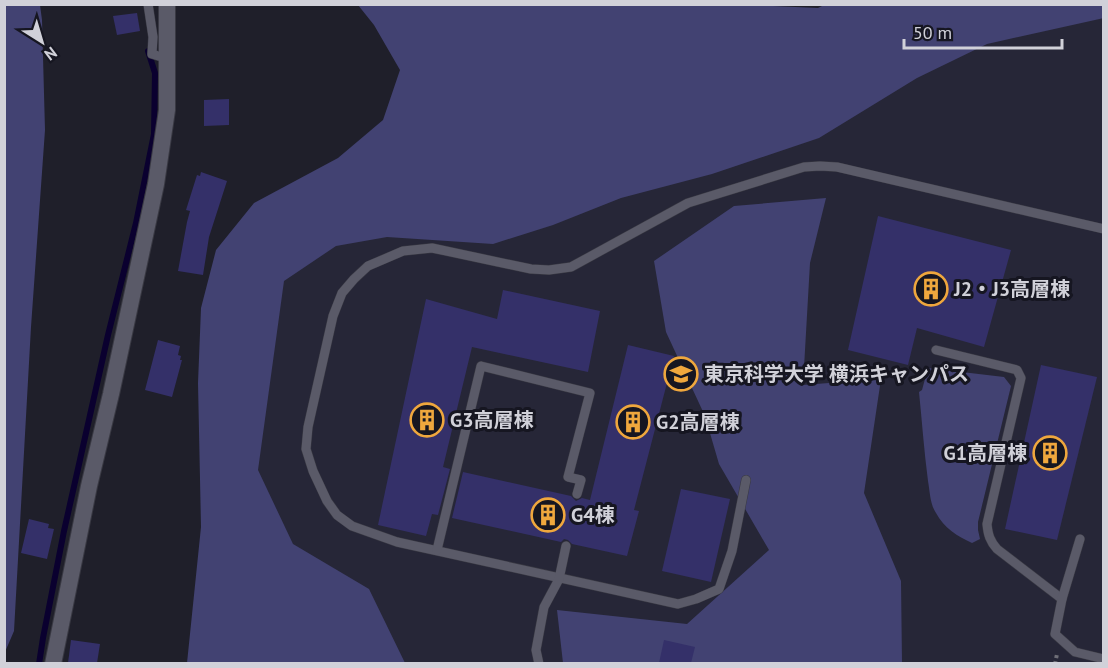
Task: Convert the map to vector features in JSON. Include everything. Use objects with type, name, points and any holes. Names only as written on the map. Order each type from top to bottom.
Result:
[{"type":"street","points":[[53,663],[163,147],[167,110],[167,4]]},
{"type":"lane","points":[[148,4],[153,37],[152,54],[168,59]]},
{"type":"lane","points":[[746,480],[732,551],[719,589],[678,604],[397,542],[352,526],[337,514],[327,501],[306,449],[308,427],[333,316],[342,293],[368,266],[403,251],[432,248],[531,269],[549,270],[571,267],[688,203],[804,167],[837,167],[1104,230]]},
{"type":"lane","points":[[936,350],[1017,370],[1021,378],[987,524],[988,533],[990,541],[997,549],[1062,599]]},
{"type":"lane","points":[[437,550],[481,366],[590,393],[568,477],[581,480],[577,494]]},
{"type":"lane","points":[[1080,539],[1062,599],[1055,634],[1075,652],[1104,659]]},
{"type":"lane","points":[[539,663],[536,650],[543,608],[559,579],[566,546]]},
{"type":"shaded area","points":[[5,4],[40,5],[45,130],[31,327],[14,631],[5,652]]},
{"type":"shaded area","points":[[826,4],[1103,4],[1104,18],[987,44],[917,78],[819,138],[712,174],[621,198],[553,225],[493,244],[387,237],[336,246],[284,281],[258,470],[293,544],[369,589],[405,663],[187,663],[201,527],[198,383],[201,308],[216,250],[254,203],[338,158],[383,120],[400,70],[374,25],[358,5],[753,5],[818,8]]},
{"type":"shaded area","name":"東京科学大学 横浜キャンパス","points":[[1103,18],[1103,663],[308,663],[236,472],[281,276],[324,246],[956,47]]},
{"type":"shaded area","points":[[826,198],[810,263],[803,385],[881,379],[864,493],[901,581],[902,663],[563,663],[557,610],[687,624],[769,550],[719,464],[705,416],[666,332],[654,261],[734,206]]},
{"type":"shaded area","points":[[928,368],[1004,377],[1011,386],[978,522],[980,539],[972,543],[947,527],[939,518],[931,502],[919,392],[922,390]]},
{"type":"building","points":[[137,13],[140,31],[117,35],[113,16]]},
{"type":"building","points":[[229,99],[229,125],[204,126],[204,100]]},
{"type":"building","points":[[201,172],[227,181],[209,237],[203,275],[178,271],[190,211],[186,210],[197,175],[200,176]]},
{"type":"building","name":"J2・J3高層棟","points":[[878,216],[1011,250],[984,347],[917,328],[908,365],[848,350]]},
{"type":"building","name":"G3高層棟","points":[[503,290],[600,311],[588,372],[472,347],[443,467],[450,469],[438,515],[432,514],[426,536],[378,525],[426,299],[497,319]]},
{"type":"building","points":[[158,340],[180,346],[178,355],[182,360],[172,397],[145,390]]},
{"type":"building","points":[[628,345],[674,356],[634,510],[639,511],[627,556],[572,544],[564,539],[561,542],[452,518],[463,472],[571,496],[576,501],[582,498],[590,500]]},
{"type":"building","name":"G1高層棟","points":[[1041,365],[1097,377],[1057,540],[1005,529]]},
{"type":"building","points":[[681,489],[730,499],[711,582],[662,571]]},
{"type":"building","points":[[29,519],[49,524],[48,528],[54,529],[47,559],[21,553]]},
{"type":"building","points":[[71,640],[100,644],[97,663],[68,663]]},
{"type":"building","points":[[664,640],[695,647],[691,663],[659,663]]},
{"type":"waterway","points":[[39,664],[64,531],[136,223],[154,134],[155,73],[148,51]]},
{"type":"place","name":"J2・J3高層棟","points":[[931,289]]},
{"type":"place","name":"東京科学大学 横浜キャンパス","points":[[681,374]]},
{"type":"place","name":"G3高層棟","points":[[427,420]]},
{"type":"place","name":"G2高層棟","points":[[633,422]]},
{"type":"place","name":"G1高層棟","points":[[1050,453]]},
{"type":"place","name":"G4棟","points":[[548,515]]}]
